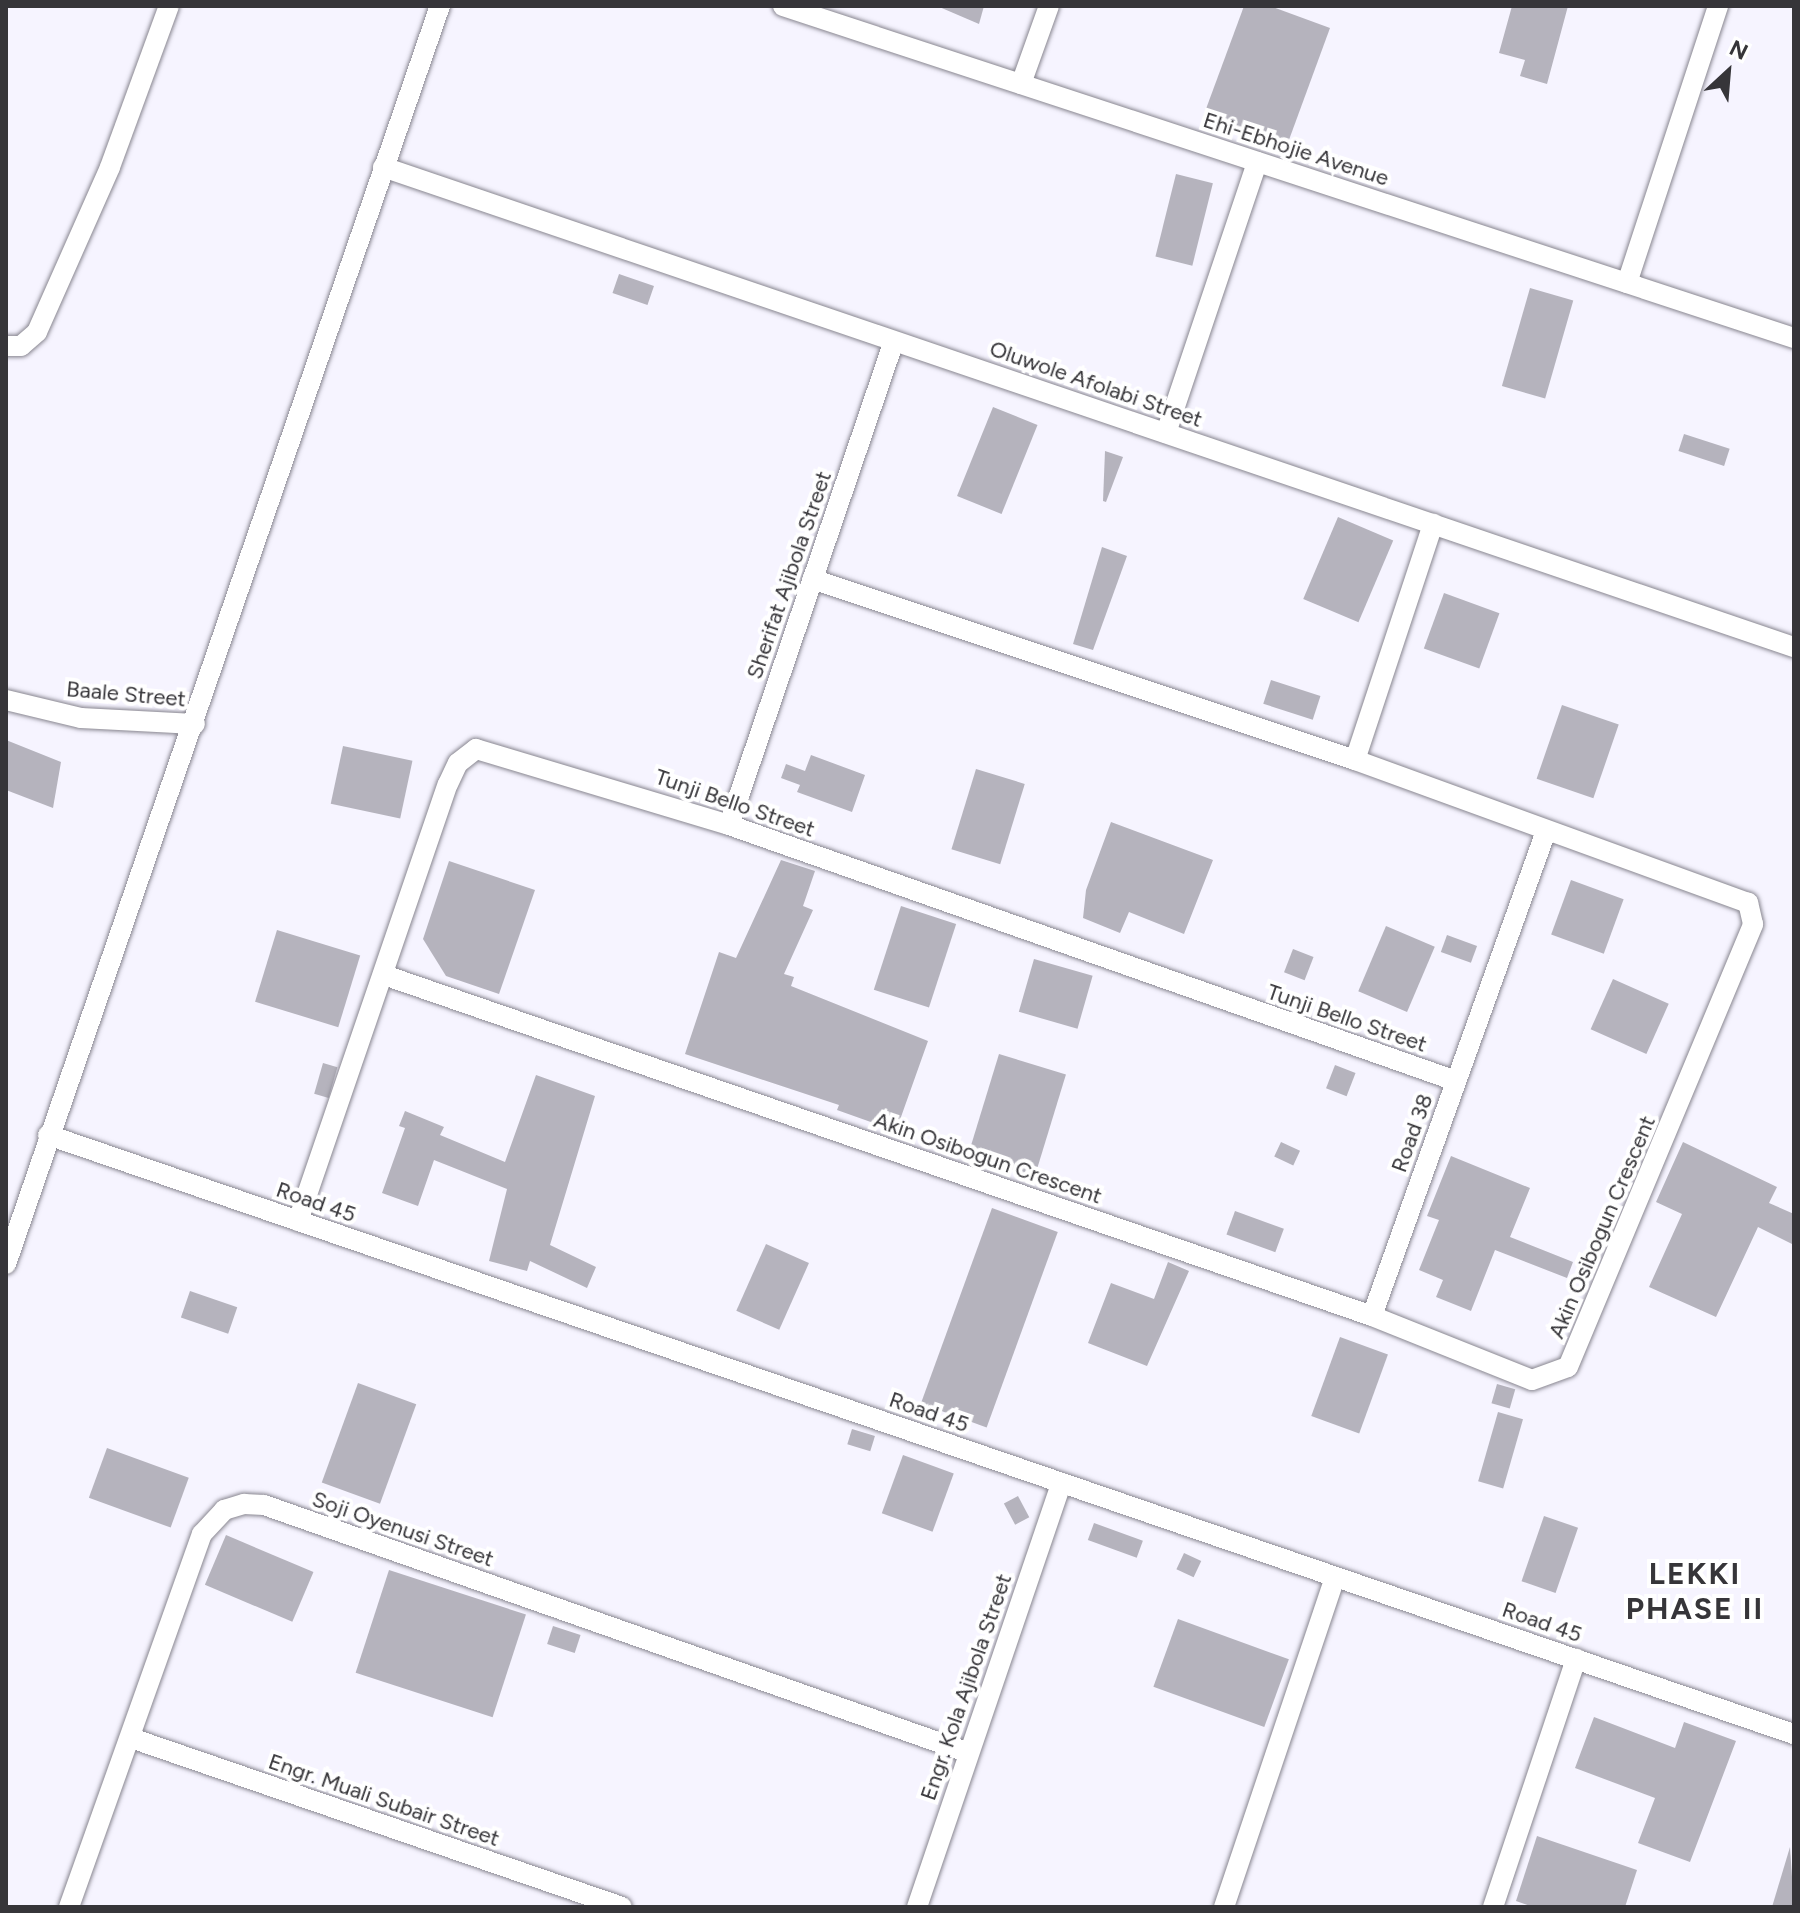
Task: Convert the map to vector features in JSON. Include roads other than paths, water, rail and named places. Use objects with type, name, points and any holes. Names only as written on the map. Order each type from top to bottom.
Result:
[{"type":"street","points":[[6,346],[21,346],[37,332],[110,167],[169,6]]},
{"type":"street","points":[[6,1264],[12,1227],[195,724],[440,6]]},
{"type":"street","name":"Ehi-Ebhojie Avenue","points":[[783,6],[1794,338]]},
{"type":"street","points":[[1021,84],[1049,6]]},
{"type":"street","points":[[1627,283],[1718,6]]},
{"type":"street","points":[[1166,433],[1257,162]]},
{"type":"street","name":"Oluwole Afolabi Street","points":[[383,167],[1794,647]]},
{"type":"street","name":"Sherifat Ajibola Street","points":[[729,825],[894,341]]},
{"type":"street","points":[[1355,760],[1433,524]]},
{"type":"street","name":"Akin Osibogun Crescent","points":[[384,975],[1372,1316],[1532,1380],[1568,1367],[1753,924],[1752,909],[1740,898],[1355,760],[812,579]]},
{"type":"street","name":"Baale Street","points":[[6,700],[81,718],[195,724]]},
{"type":"street","name":"Tunji Bello Street","points":[[298,1221],[448,784],[470,751],[516,756],[729,825],[1456,1081]]},
{"type":"street","name":"Road 38","points":[[1372,1316],[1546,831]]},
{"type":"street","name":"Road 45","points":[[48,1135],[1793,1731]]},
{"type":"street","name":"Engr. Kola Ajibola Street","points":[[917,1907],[1061,1483]]},
{"type":"street","name":"Soji Oyenusi Street","points":[[69,1907],[202,1534],[224,1510],[244,1504],[264,1505],[969,1753]]},
{"type":"street","points":[[1224,1907],[1335,1577]]},
{"type":"street","points":[[1493,1907],[1576,1659]]},
{"type":"street","name":"Engr. Muali Subair Street","points":[[131,1738],[622,1907]]},
{"type":"district","name":"LEKKI PHASE II","points":[[1695,1591]]}]
